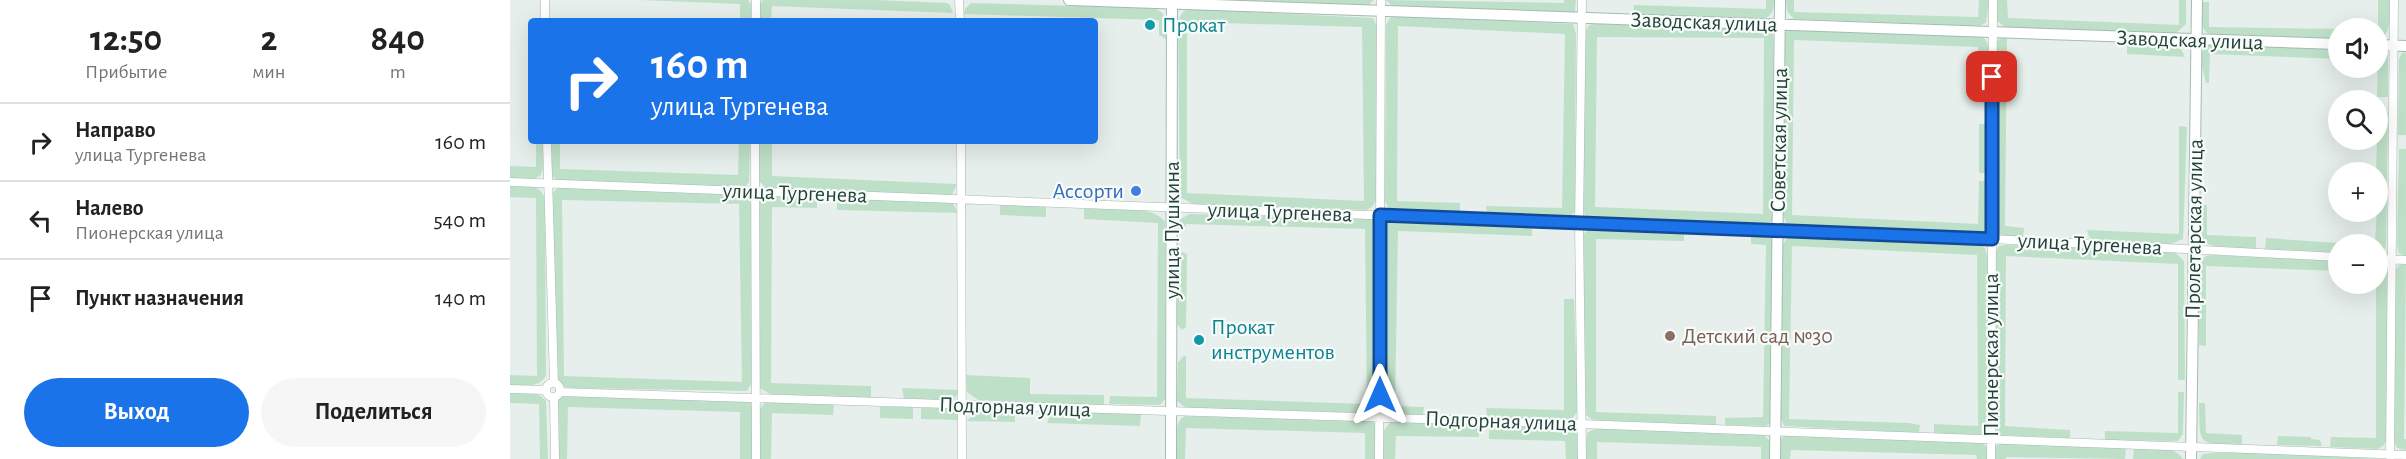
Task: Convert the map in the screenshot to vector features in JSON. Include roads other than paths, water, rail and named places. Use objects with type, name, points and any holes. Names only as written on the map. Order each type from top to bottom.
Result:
[{"type":"main road","name":"Заводская улица","points":[[1070,0],[1172,1],[1381,12],[2328,44]]},
{"type":"main road","name":"Советская улица","points":[[1775,459],[1780,0]]},
{"type":"main road","name":"Пролетарская улица","points":[[2191,459],[2197,0]]},
{"type":"main road","name":"улица Пушкина","points":[[1171,459],[1172,1]]},
{"type":"main road","points":[[2388,46],[2406,46]]},
{"type":"street","points":[[545,0],[546,18]]},
{"type":"street","points":[[756,0],[756,18]]},
{"type":"street","points":[[959,0],[960,18]]},
{"type":"street","points":[[1379,459],[1381,0]]},
{"type":"street","points":[[1582,0],[1579,223],[1582,459]]},
{"type":"street","name":"Пионерская улица","points":[[1991,459],[1993,0]]},
{"type":"street","points":[[2390,457],[2394,0]]},
{"type":"street","points":[[547,144],[554,383],[558,385],[555,459]]},
{"type":"street","points":[[755,144],[756,459]]},
{"type":"street","points":[[961,144],[962,459]]},
{"type":"street","name":"улица Тургенева","points":[[510,182],[1992,239],[2328,257]]},
{"type":"street","points":[[2388,260],[2406,261]]},
{"type":"street","points":[[545,390],[547,386],[554,383]]},
{"type":"street","points":[[510,389],[545,390]]},
{"type":"street","points":[[545,390],[548,396],[557,395]]},
{"type":"street","name":"Подгорная улица","points":[[557,395],[1581,424],[2191,447],[2390,457],[2406,455]]},
{"type":"place","name":"Прокат","points":[[1150,25]]},
{"type":"place","name":"Ассорти","points":[[1136,191]]},
{"type":"place","name":"Детский сад №30","points":[[1670,336]]},
{"type":"place","name":"Прокат инструментов","points":[[1199,340]]}]
